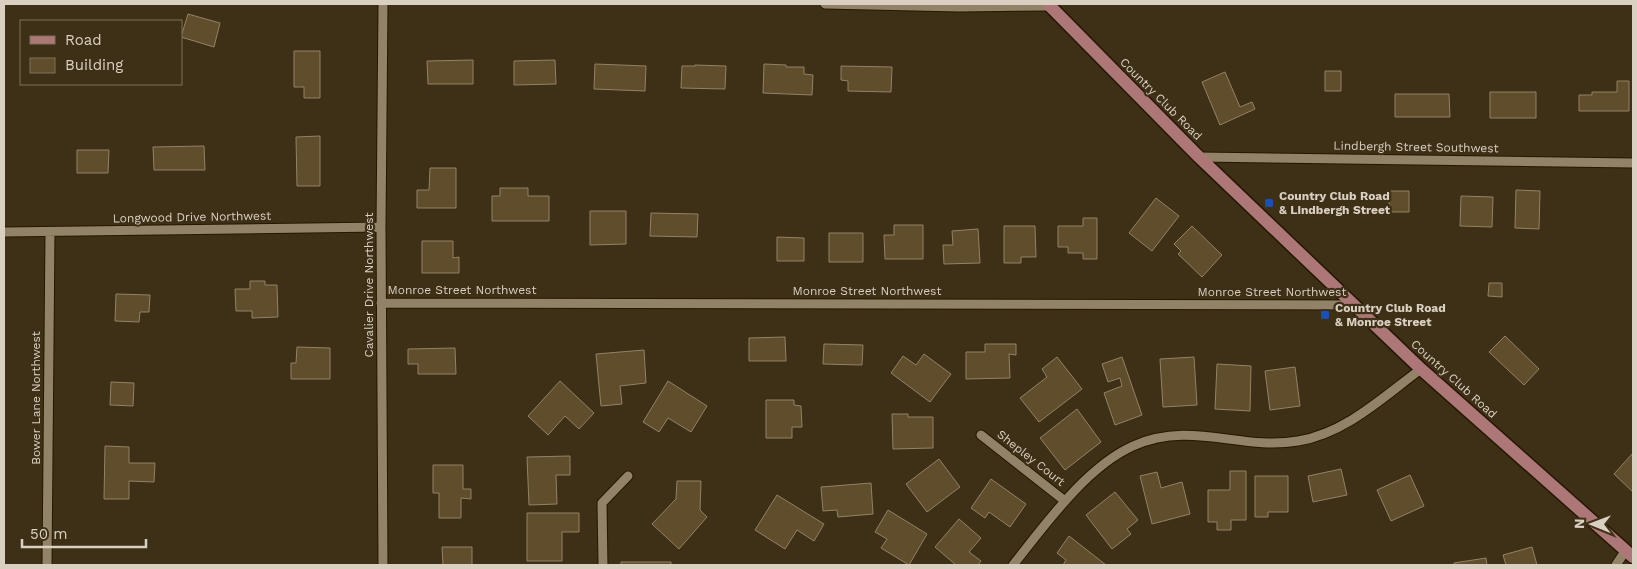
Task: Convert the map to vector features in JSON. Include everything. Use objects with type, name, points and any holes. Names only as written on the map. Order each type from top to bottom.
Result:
[{"type":"main road","name":"Country Club Road","points":[[1049,5],[1199,157],[1421,369],[1630,554]]},
{"type":"street","name":"Cavalier Drive Northwest","points":[[383,4],[381,227],[383,565]]},
{"type":"street","points":[[825,4],[959,7],[1049,5]]},
{"type":"street","name":"Lindbergh Street Southwest","points":[[1199,157],[1633,162]]},
{"type":"street","name":"Longwood Drive Northwest","points":[[4,232],[381,227]]},
{"type":"street","name":"Bower Lane Northwest","points":[[47,565],[50,232]]},
{"type":"street","name":"Monroe Street Northwest","points":[[381,303],[1354,305]]},
{"type":"street","points":[[1013,565],[1064,500],[1113,457],[1133,446],[1154,438],[1177,434],[1199,434],[1267,443],[1297,441],[1319,436],[1340,427],[1359,415],[1421,369]]},
{"type":"street","name":"Shepley Court","points":[[981,434],[1064,500]]},
{"type":"street","points":[[603,565],[602,503],[628,476]]},
{"type":"street","points":[[1616,565],[1630,554]]},
{"type":"building","points":[[188,14],[220,23],[214,47],[182,37]]},
{"type":"building","points":[[294,51],[320,51],[320,98],[304,98],[304,87],[294,87]]},
{"type":"building","points":[[473,60],[473,84],[428,84],[427,61]]},
{"type":"building","points":[[555,60],[556,84],[514,85],[514,61]]},
{"type":"building","points":[[595,64],[646,66],[645,91],[594,89]]},
{"type":"building","points":[[764,64],[804,67],[804,74],[813,75],[812,95],[763,93]]},
{"type":"building","points":[[682,66],[726,66],[725,89],[681,88]]},
{"type":"building","points":[[841,66],[892,67],[891,92],[848,91],[848,81],[841,80]]},
{"type":"building","points":[[1325,71],[1341,71],[1341,91],[1325,91]]},
{"type":"building","points":[[1225,72],[1240,107],[1252,102],[1255,109],[1220,125],[1202,82]]},
{"type":"building","points":[[1617,81],[1629,81],[1629,111],[1579,111],[1579,95],[1592,95],[1592,92],[1617,92]]},
{"type":"building","points":[[1490,92],[1536,92],[1536,118],[1490,118]]},
{"type":"building","points":[[1395,94],[1449,94],[1450,117],[1395,117]]},
{"type":"building","points":[[320,136],[320,186],[297,186],[296,137]]},
{"type":"building","points":[[204,146],[205,170],[154,170],[153,147]]},
{"type":"building","points":[[77,150],[109,150],[108,173],[77,173]]},
{"type":"building","points":[[430,168],[456,168],[456,208],[417,208],[417,190],[429,190]]},
{"type":"building","points":[[500,188],[528,188],[528,196],[549,196],[549,221],[492,221],[492,196],[500,196]]},
{"type":"building","points":[[1516,190],[1540,191],[1539,229],[1515,228]]},
{"type":"building","points":[[1389,191],[1409,191],[1409,212],[1389,212]]},
{"type":"building","points":[[1461,196],[1493,197],[1492,227],[1460,226]]},
{"type":"building","points":[[1156,198],[1179,216],[1152,251],[1129,233]]},
{"type":"building","points":[[590,211],[626,211],[626,244],[590,245]]},
{"type":"building","points":[[651,213],[698,214],[697,237],[650,236]]},
{"type":"building","points":[[1083,218],[1097,218],[1097,259],[1083,259],[1083,253],[1068,253],[1068,247],[1058,247],[1058,226],[1083,226]]},
{"type":"building","points":[[894,225],[923,225],[923,259],[885,259],[884,235],[894,235]]},
{"type":"building","points":[[1004,226],[1035,226],[1036,257],[1021,257],[1021,263],[1004,263]]},
{"type":"building","points":[[1192,226],[1222,255],[1202,277],[1178,254],[1181,251],[1174,244]]},
{"type":"building","points":[[978,229],[980,263],[944,264],[943,245],[953,245],[952,231]]},
{"type":"building","points":[[829,233],[863,233],[863,262],[829,262]]},
{"type":"building","points":[[777,237],[804,238],[804,261],[777,261]]},
{"type":"building","points":[[422,241],[453,241],[453,258],[459,257],[459,273],[422,273]]},
{"type":"building","points":[[250,281],[265,281],[265,285],[277,285],[278,317],[252,318],[252,311],[236,311],[235,289],[250,289]]},
{"type":"building","points":[[1489,283],[1502,283],[1502,297],[1488,296]]},
{"type":"building","points":[[116,294],[150,295],[149,312],[140,312],[139,322],[115,321]]},
{"type":"building","points":[[1505,336],[1539,369],[1524,385],[1489,352]]},
{"type":"building","points":[[785,337],[786,361],[749,361],[749,338]]},
{"type":"building","points":[[824,344],[863,345],[862,365],[823,364]]},
{"type":"building","points":[[985,344],[1016,344],[1016,355],[1009,354],[1010,378],[966,379],[966,352],[985,352]]},
{"type":"building","points":[[297,347],[330,348],[330,379],[291,379],[291,363],[296,363]]},
{"type":"building","points":[[455,348],[456,374],[418,374],[418,364],[408,364],[408,349]]},
{"type":"building","points":[[644,350],[646,383],[620,386],[622,404],[601,406],[596,354]]},
{"type":"building","points":[[924,354],[951,374],[930,402],[891,373],[903,356],[916,365]]},
{"type":"building","points":[[1057,357],[1082,389],[1039,422],[1020,398],[1047,377],[1042,369]]},
{"type":"building","points":[[1122,357],[1142,415],[1115,425],[1104,393],[1122,386],[1120,378],[1108,382],[1102,364]]},
{"type":"building","points":[[1194,357],[1197,405],[1163,407],[1160,359]]},
{"type":"building","points":[[1217,364],[1251,366],[1250,411],[1215,409]]},
{"type":"building","points":[[1295,367],[1300,406],[1270,410],[1265,371]]},
{"type":"building","points":[[560,381],[594,413],[579,429],[565,416],[548,435],[528,416]]},
{"type":"building","points":[[668,381],[707,406],[691,432],[668,418],[659,432],[643,422]]},
{"type":"building","points":[[111,382],[134,383],[133,406],[110,405]]},
{"type":"building","points":[[766,400],[794,400],[794,405],[801,406],[802,427],[792,427],[792,438],[766,438]]},
{"type":"building","points":[[1077,409],[1101,442],[1065,470],[1040,438]]},
{"type":"building","points":[[892,414],[908,414],[908,417],[933,417],[933,448],[893,449]]},
{"type":"building","points":[[105,446],[129,447],[129,463],[155,463],[154,482],[129,481],[129,499],[104,499]]},
{"type":"building","points":[[1633,453],[1633,492],[1614,474]]},
{"type":"building","points":[[570,456],[570,475],[556,475],[557,504],[529,505],[527,457]]},
{"type":"building","points":[[939,459],[960,487],[927,512],[906,484]]},
{"type":"building","points":[[433,465],[463,465],[463,489],[471,489],[471,499],[461,498],[461,518],[439,518],[439,493],[433,493]]},
{"type":"building","points":[[1341,469],[1347,495],[1313,502],[1308,476]]},
{"type":"building","points":[[1230,471],[1246,471],[1246,520],[1231,520],[1231,530],[1217,530],[1217,522],[1208,522],[1208,490],[1230,490]]},
{"type":"building","points":[[1157,472],[1161,488],[1182,482],[1190,514],[1152,524],[1140,476]]},
{"type":"building","points":[[1410,475],[1424,506],[1391,521],[1377,490]]},
{"type":"building","points":[[1255,476],[1288,476],[1288,512],[1268,512],[1268,517],[1255,517]]},
{"type":"building","points":[[991,479],[1026,504],[1010,527],[989,512],[985,518],[971,508]]},
{"type":"building","points":[[677,481],[701,481],[700,510],[707,517],[679,549],[652,524],[676,499]]},
{"type":"building","points":[[871,483],[873,514],[838,517],[837,510],[823,511],[821,487]]},
{"type":"building","points":[[1115,492],[1138,520],[1127,529],[1131,534],[1112,549],[1086,515]]},
{"type":"building","points":[[777,495],[824,524],[814,541],[797,530],[785,549],[755,530]]},
{"type":"building","points":[[888,510],[927,534],[909,565],[881,548],[887,539],[875,532]]},
{"type":"building","points":[[527,513],[579,513],[579,532],[562,532],[562,561],[527,561]]},
{"type":"building","points":[[959,519],[981,538],[969,552],[981,561],[978,565],[956,565],[935,547]]},
{"type":"building","points":[[1069,536],[1106,565],[1063,565],[1066,560],[1057,553]]},
{"type":"building","points":[[442,547],[472,547],[472,565],[443,565]]},
{"type":"building","points":[[1532,547],[1537,565],[1506,565],[1503,555]]},
{"type":"building","points":[[1486,558],[1487,565],[1454,565],[1454,563]]},
{"type":"building","points":[[621,562],[671,562],[671,565],[621,565]]},
{"type":"place","name":"Country Club Road & Lindbergh Street","points":[[1269,203]]},
{"type":"place","name":"Country Club Road & Monroe Street","points":[[1325,315]]}]
